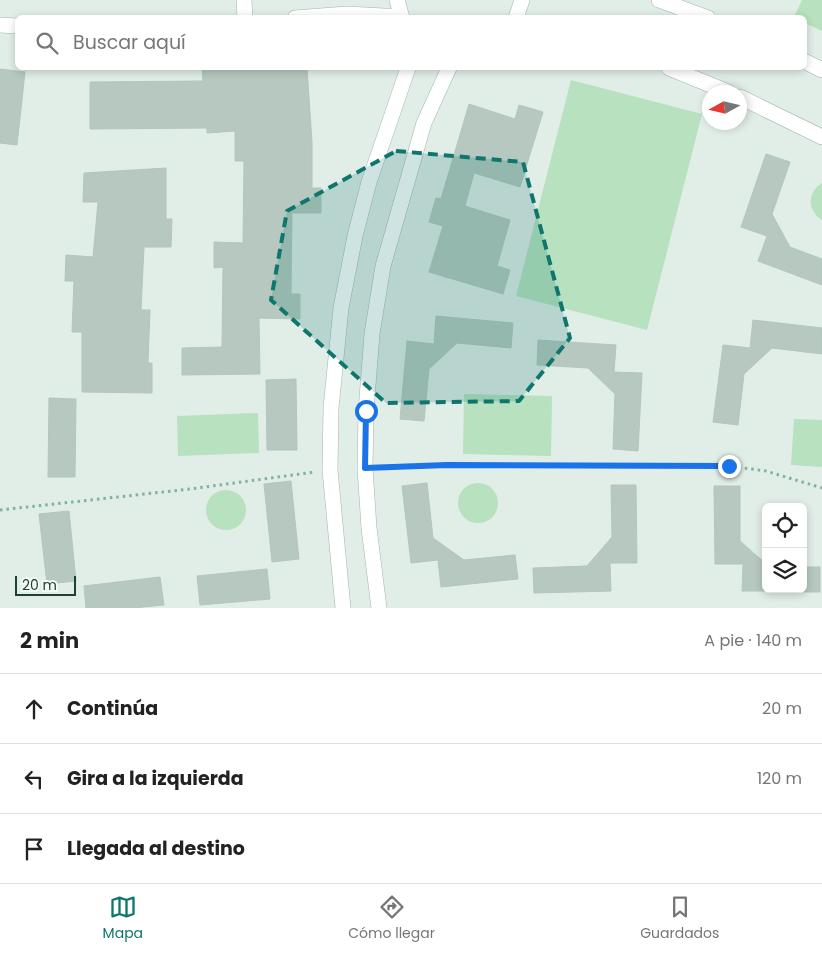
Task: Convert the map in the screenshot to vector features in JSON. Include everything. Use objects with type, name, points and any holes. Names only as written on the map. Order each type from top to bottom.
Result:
[{"type":"street","points":[[244,0],[245,15]]},
{"type":"street","points":[[397,0],[401,15]]},
{"type":"street","points":[[517,15],[522,0]]},
{"type":"street","points":[[659,0],[700,15]]},
{"type":"street","points":[[334,15],[365,15]]},
{"type":"street","points":[[0,25],[15,26]]},
{"type":"street","points":[[807,62],[822,70]]},
{"type":"street","points":[[343,608],[330,470],[331,408],[341,308],[354,236],[369,182],[407,70]]},
{"type":"street","points":[[379,608],[369,528],[365,468],[366,411],[372,334],[383,266],[424,123],[448,70]]},
{"type":"street","points":[[673,70],[710,85]]},
{"type":"street","points":[[747,100],[822,137]]},
{"type":"path","points":[[365,468],[447,465],[729,466],[766,470],[822,488]]},
{"type":"path","points":[[0,510],[190,489],[330,470]]},
{"type":"highlighted area","points":[[396,151],[523,162],[570,338],[519,401],[386,403],[271,300],[287,211]]},
{"type":"green space","points":[[802,0],[822,0],[822,31],[807,24],[807,15],[795,15]]},
{"type":"green space","points":[[571,80],[702,114],[647,330],[516,296]]},
{"type":"green space","points":[[822,183],[822,220],[811,207],[811,196]]},
{"type":"green space","points":[[464,394],[552,396],[551,456],[463,454]]},
{"type":"green space","points":[[258,413],[259,453],[178,456],[177,416]]},
{"type":"green space","points":[[794,419],[822,420],[822,467],[791,465]]},
{"type":"green space","points":[[478,483],[489,486],[495,492],[498,503],[495,514],[489,520],[478,523],[467,520],[461,514],[458,503],[461,492],[467,486]]},
{"type":"green space","points":[[226,490],[240,496],[246,510],[240,524],[226,530],[212,524],[206,510],[212,496]]},
{"type":"building","points":[[0,69],[25,72],[17,145],[0,143]]},
{"type":"building","points":[[202,70],[307,70],[312,143],[312,188],[321,188],[321,213],[292,213],[291,294],[300,294],[300,319],[259,318],[260,374],[182,375],[182,348],[222,347],[223,267],[214,268],[214,242],[243,243],[244,161],[235,161],[235,131],[207,133],[207,128],[90,129],[90,82],[203,81]]},
{"type":"building","points":[[469,104],[515,119],[519,105],[543,112],[520,187],[474,173],[465,206],[510,220],[497,266],[510,270],[503,294],[429,272],[443,226],[429,222],[436,198],[441,199]]},
{"type":"building","points":[[766,154],[790,162],[772,214],[790,247],[822,259],[822,285],[758,261],[767,236],[741,227]]},
{"type":"building","points":[[166,168],[166,219],[172,219],[171,247],[144,247],[141,310],[150,310],[148,363],[152,363],[152,393],[82,392],[82,332],[72,332],[74,281],[65,281],[66,255],[93,257],[98,202],[83,202],[84,173]]},
{"type":"building","points":[[436,316],[513,323],[511,348],[457,343],[429,369],[424,421],[400,419],[407,341],[434,344]]},
{"type":"building","points":[[753,320],[822,328],[822,354],[772,348],[744,374],[738,425],[713,422],[723,345],[750,348]]},
{"type":"building","points":[[538,340],[616,345],[614,372],[642,373],[638,451],[613,449],[615,394],[588,368],[537,365]]},
{"type":"building","points":[[296,379],[297,450],[267,450],[266,380]]},
{"type":"building","points":[[49,398],[76,399],[75,477],[48,477]]},
{"type":"building","points":[[291,481],[299,559],[272,562],[264,484]]},
{"type":"building","points":[[427,483],[433,538],[464,560],[515,555],[518,579],[441,587],[438,560],[411,563],[402,486]]},
{"type":"building","points":[[611,485],[636,485],[637,563],[610,563],[611,591],[534,593],[533,568],[587,566],[612,537]]},
{"type":"building","points":[[714,486],[740,486],[740,541],[762,560],[762,591],[742,591],[743,564],[715,564]]},
{"type":"building","points":[[69,511],[76,581],[47,584],[39,514]]},
{"type":"building","points":[[807,567],[820,567],[820,592],[807,592]]},
{"type":"building","points":[[267,569],[270,599],[200,605],[197,576]]},
{"type":"building","points":[[160,577],[164,605],[133,608],[86,608],[84,586]]},
{"type":"route","points":[[366,411],[365,468],[447,465],[729,466]]}]
